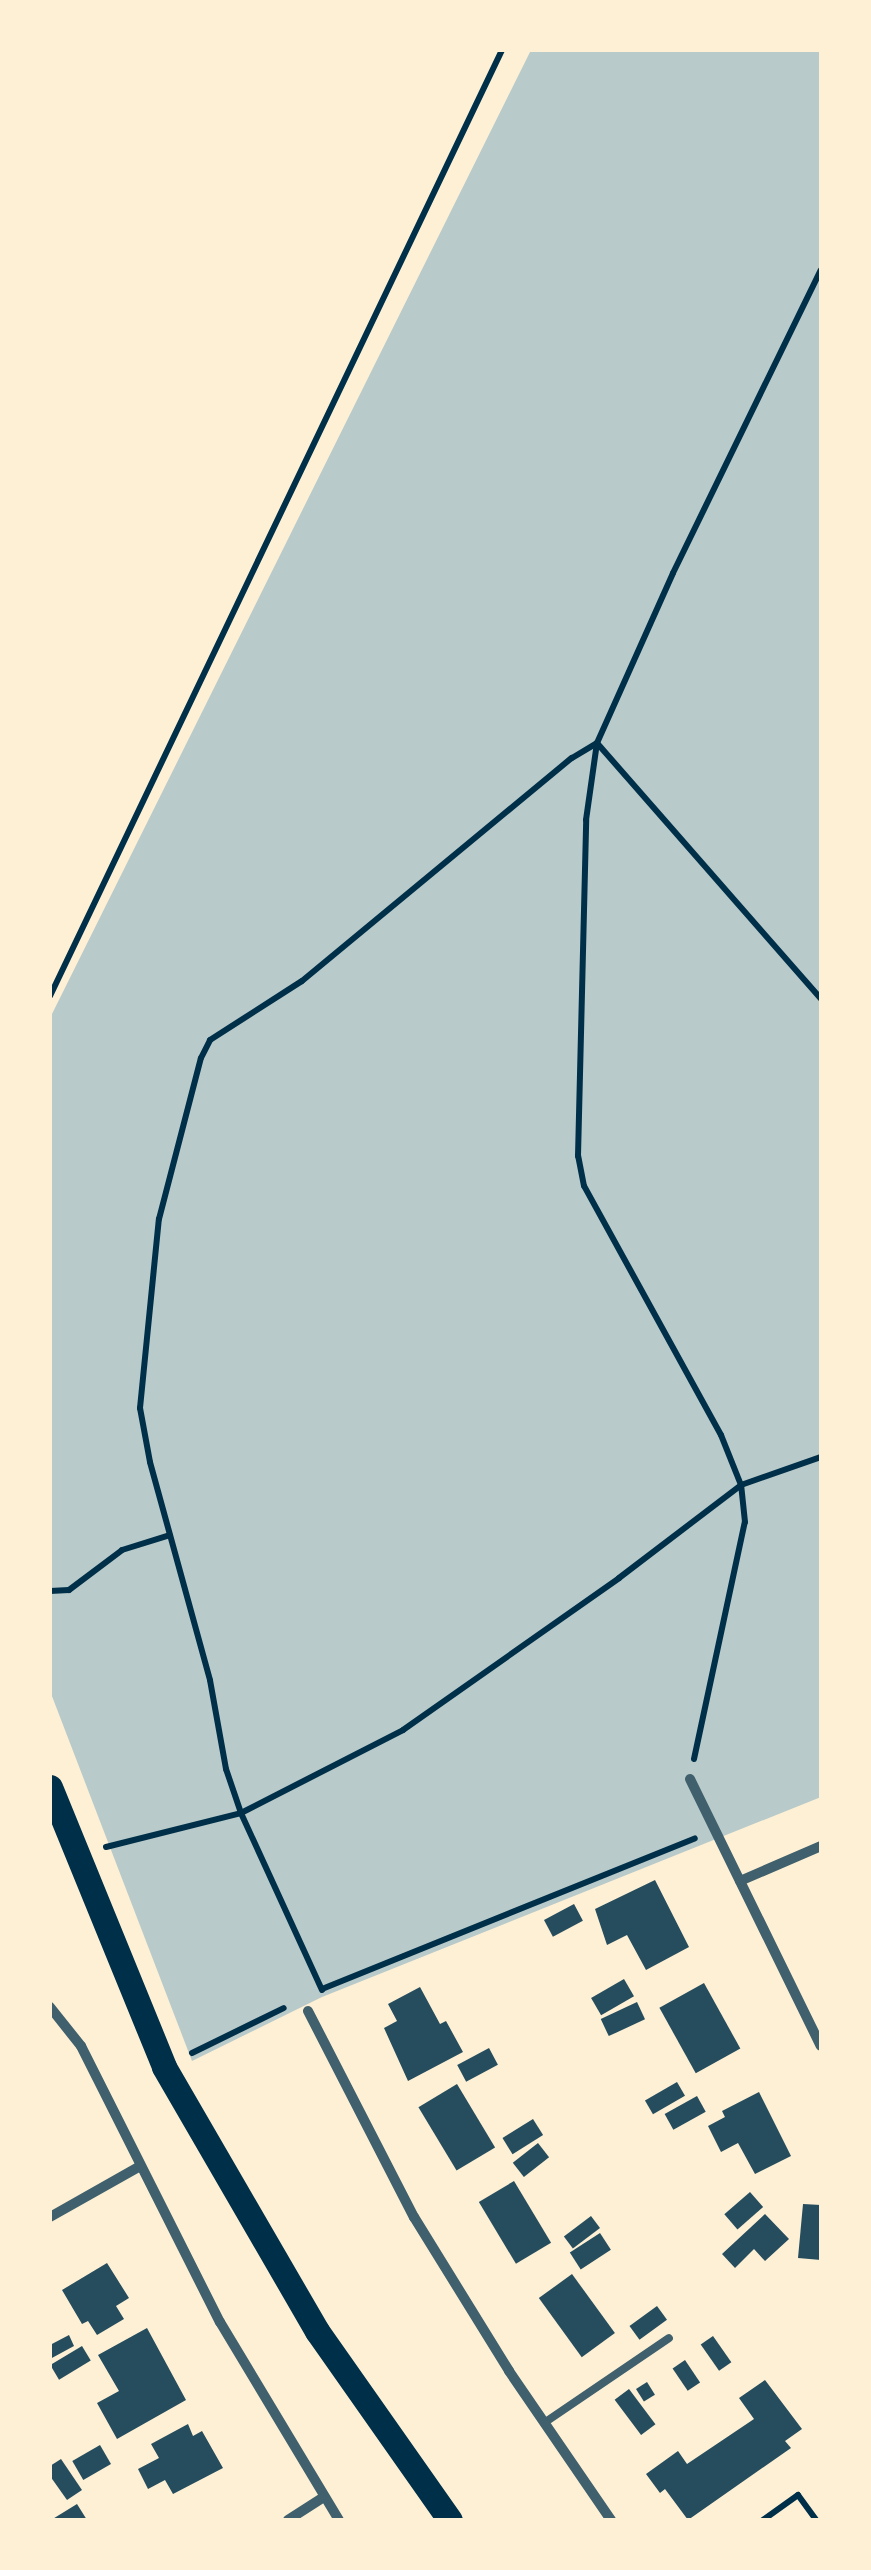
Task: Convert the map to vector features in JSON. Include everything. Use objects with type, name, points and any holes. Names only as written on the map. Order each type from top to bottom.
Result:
[{"type":"main road","points":[[51,1791],[164,2067],[317,2331],[450,2520]]},
{"type":"street","points":[[690,1780],[821,2046]]},
{"type":"street","points":[[740,1881],[821,1846]]},
{"type":"street","points":[[50,2008],[81,2046],[220,2322],[339,2520]]},
{"type":"street","points":[[308,2011],[414,2217],[544,2423],[611,2520]]},
{"type":"street","points":[[50,2217],[140,2166]]},
{"type":"street","points":[[288,2520],[324,2497]]},
{"type":"lane","points":[[544,2423],[669,2338]]},
{"type":"path","points":[[50,996],[502,50]]},
{"type":"path","points":[[690,1780],[745,1522],[741,1484],[721,1436],[584,1186],[578,1156],[586,820],[596,743],[673,573],[821,270]]},
{"type":"path","points":[[596,743],[821,999]]},
{"type":"path","points":[[322,1989],[241,1813],[226,1769],[210,1680],[140,1408],[159,1218],[201,1058],[210,1040],[302,982],[572,758],[596,743]]},
{"type":"path","points":[[76,1855],[241,1813],[403,1730],[620,1578],[741,1484],[821,1457]]},
{"type":"path","points":[[50,1592],[69,1590],[88,1580],[122,1550],[170,1535]]},
{"type":"path","points":[[305,1998],[714,1830]]},
{"type":"path","points":[[164,2067],[287,2006]]},
{"type":"path","points":[[763,2520],[798,2496],[816,2520]]},
{"type":"shaded area","points":[[531,50],[821,50],[821,1797],[322,1997],[192,2061],[50,1691],[50,1018]]},
{"type":"building","points":[[655,1880],[689,1947],[646,1970],[627,1935],[607,1945],[595,1909]]},
{"type":"building","points":[[574,1904],[583,1921],[553,1937],[544,1920]]},
{"type":"building","points":[[624,1979],[634,1996],[601,2015],[591,1998]]},
{"type":"building","points":[[704,1983],[740,2049],[696,2073],[659,2008]]},
{"type":"building","points":[[420,1987],[440,2024],[446,2021],[463,2052],[408,2081],[384,2028],[397,2021],[388,2004]]},
{"type":"building","points":[[637,2002],[645,2019],[609,2036],[601,2019]]},
{"type":"building","points":[[489,2048],[498,2065],[466,2082],[457,2065]]},
{"type":"building","points":[[677,2082],[685,2096],[653,2114],[645,2100]]},
{"type":"building","points":[[457,2084],[495,2147],[457,2171],[418,2107]]},
{"type":"building","points":[[759,2092],[791,2156],[755,2174],[738,2143],[721,2152],[708,2126],[725,2117],[722,2111]]},
{"type":"building","points":[[697,2096],[706,2112],[673,2130],[665,2114]]},
{"type":"building","points":[[533,2119],[543,2135],[513,2154],[502,2138]]},
{"type":"building","points":[[538,2143],[549,2157],[524,2177],[513,2163]]},
{"type":"building","points":[[514,2181],[551,2243],[516,2264],[479,2202]]},
{"type":"building","points":[[750,2192],[763,2207],[737,2229],[724,2214]]},
{"type":"building","points":[[803,2204],[821,2205],[821,2260],[798,2258]]},
{"type":"building","points":[[765,2214],[789,2239],[765,2261],[754,2249],[735,2268],[722,2254]]},
{"type":"building","points":[[591,2216],[600,2228],[573,2248],[564,2236]]},
{"type":"building","points":[[600,2233],[611,2250],[581,2269],[570,2253]]},
{"type":"building","points":[[107,2263],[129,2298],[116,2306],[124,2319],[97,2335],[88,2321],[82,2324],[62,2290]]},
{"type":"building","points":[[572,2274],[615,2333],[582,2357],[539,2298]]},
{"type":"building","points":[[657,2306],[667,2320],[639,2340],[629,2326]]},
{"type":"building","points":[[147,2328],[186,2400],[117,2439],[97,2403],[119,2391],[98,2355]]},
{"type":"building","points":[[69,2335],[74,2346],[50,2359],[50,2345]]},
{"type":"building","points":[[713,2336],[731,2362],[719,2371],[701,2345]]},
{"type":"building","points":[[82,2346],[91,2361],[59,2380],[50,2365]]},
{"type":"building","points":[[685,2360],[700,2382],[688,2391],[673,2368]]},
{"type":"building","points":[[765,2380],[802,2429],[785,2441],[791,2448],[688,2520],[665,2489],[660,2493],[646,2474],[678,2451],[687,2464],[754,2419],[739,2398]]},
{"type":"building","points":[[647,2382],[655,2395],[644,2402],[636,2389]]},
{"type":"building","points":[[629,2389],[655,2424],[641,2435],[615,2400]]},
{"type":"building","points":[[188,2424],[193,2436],[202,2431],[223,2468],[173,2494],[165,2480],[148,2489],[138,2469],[159,2458],[151,2444]]},
{"type":"building","points":[[100,2445],[111,2464],[83,2480],[72,2461]]},
{"type":"building","points":[[61,2459],[82,2490],[67,2500],[50,2476],[50,2466]]},
{"type":"building","points":[[77,2504],[87,2520],[51,2520]]}]
